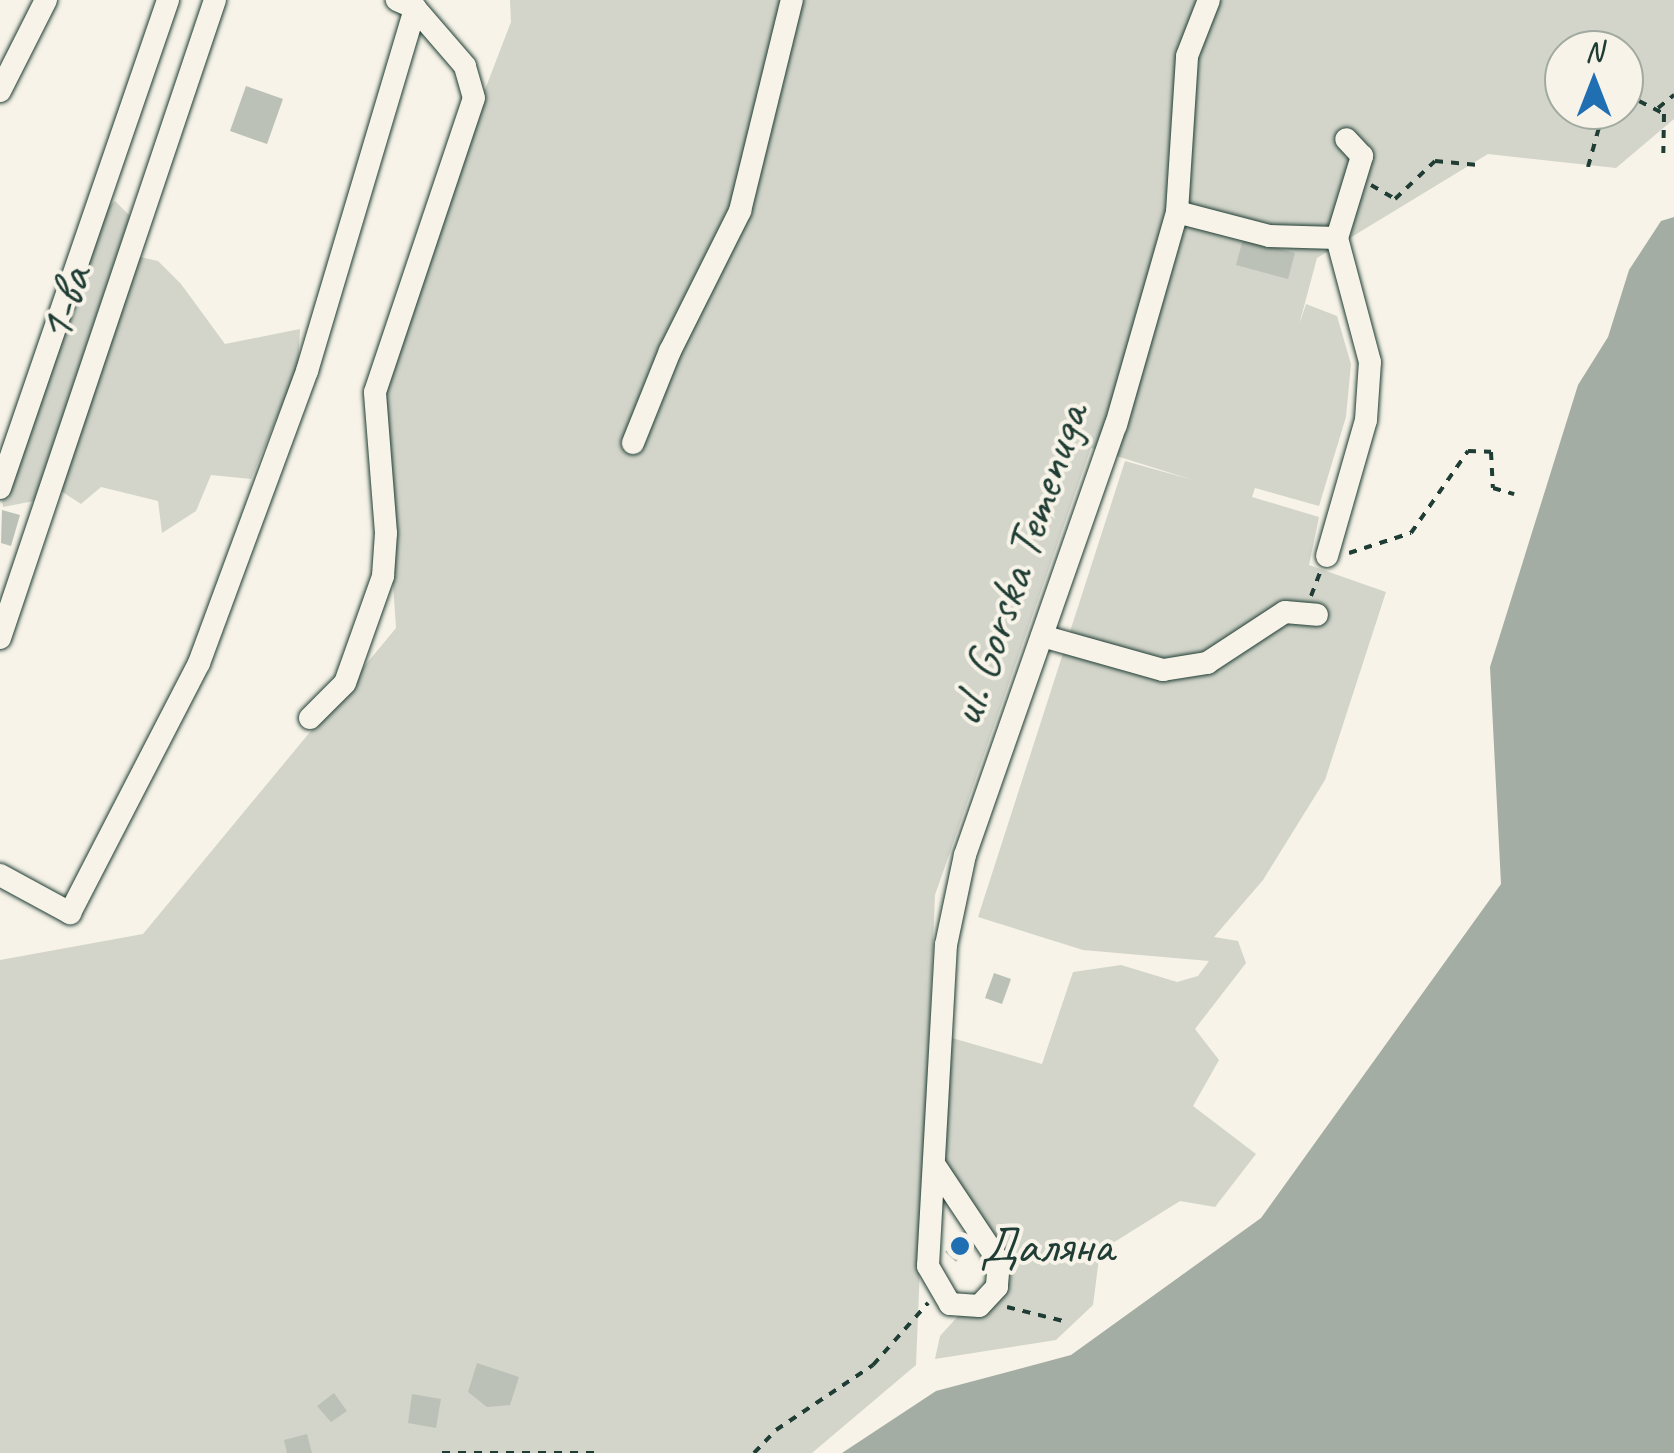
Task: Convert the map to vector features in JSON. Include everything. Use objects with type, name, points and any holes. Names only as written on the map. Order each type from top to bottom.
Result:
[{"type":"street","points":[[0,91],[46,0]]},
{"type":"street","points":[[0,488],[168,0]]},
{"type":"street","name":"1-ва","points":[[0,638],[9,585],[214,0]]},
{"type":"street","points":[[633,443],[670,351],[740,212],[792,0]]},
{"type":"street","name":"ul. Gorska Temenuga","points":[[938,1292],[928,1266],[946,945],[965,855],[1116,425],[1177,212],[1186,56],[1209,0]]},
{"type":"street","points":[[310,718],[345,683],[382,576],[386,532],[374,392],[474,98],[465,66],[406,4]]},
{"type":"street","points":[[0,874],[70,913],[171,722],[307,371],[406,4]]},
{"type":"street","points":[[1327,556],[1366,420],[1370,362],[1337,238],[1362,156],[1346,139]]},
{"type":"street","points":[[1177,212],[1269,236],[1337,238]]},
{"type":"street","points":[[1042,636],[1162,670],[1207,663],[1285,612],[1310,615]]},
{"type":"street","points":[[934,1164],[999,1262],[989,1299],[979,1306],[950,1304],[938,1292]]},
{"type":"path","points":[[1657,109],[1674,95]]},
{"type":"path","points":[[1644,103],[1657,109],[1668,124],[1663,153]]},
{"type":"path","points":[[1588,167],[1598,130]]},
{"type":"path","points":[[1357,171],[1395,200],[1435,160],[1478,165]]},
{"type":"path","points":[[1365,550],[1425,522],[1468,451],[1490,452],[1492,488],[1514,494]]},
{"type":"path","points":[[1310,615],[1327,556]]},
{"type":"path","points":[[754,1453],[776,1430],[873,1365],[938,1292]]},
{"type":"path","points":[[989,1299],[1063,1321]]},
{"type":"path","points":[[442,1453],[597,1453]]},
{"type":"shaded area","points":[[510,0],[1674,0],[1674,119],[1616,168],[1488,154],[1317,258],[1299,325],[1306,304],[1337,316],[1351,364],[1346,417],[1319,506],[1255,488],[1252,497],[1319,517],[1309,565],[1386,592],[1325,780],[1263,880],[1214,937],[1238,941],[1246,963],[1195,1029],[1219,1060],[1193,1106],[1256,1154],[1215,1207],[1180,1201],[1100,1251],[1093,1305],[1056,1340],[935,1359],[940,1336],[960,1314],[979,1315],[1006,1294],[1009,1263],[943,1160],[952,1038],[1042,1064],[1073,972],[1121,965],[1177,982],[1198,976],[1209,961],[1083,950],[978,917],[1125,461],[1193,480],[1091,448],[935,895],[916,1365],[812,1453],[0,1453],[0,960],[143,934],[396,628],[380,389],[423,251],[511,22]]},
{"type":"shaded area","points":[[115,201],[130,216],[34,501],[3,507],[0,487],[104,211]]},
{"type":"shaded area","points":[[1674,217],[1674,1453],[842,1453],[936,1391],[1071,1355],[1261,1218],[1501,884],[1490,667],[1578,385],[1608,337],[1629,270],[1661,221]]},
{"type":"shaded area","points":[[140,257],[158,261],[181,284],[225,344],[300,329],[298,367],[251,479],[211,475],[196,511],[162,533],[158,501],[101,487],[81,504],[61,491]]},
{"type":"building","points":[[246,86],[283,99],[267,144],[230,131]]},
{"type":"building","points":[[1243,239],[1295,253],[1288,279],[1236,265]]},
{"type":"building","points":[[2,510],[20,515],[11,546],[1,543]]},
{"type":"building","points":[[994,973],[1011,979],[1002,1004],[985,998]]},
{"type":"building","name":"Даляна","points":[[964,1231],[975,1240],[956,1262],[945,1252]]},
{"type":"building","points":[[477,1363],[519,1377],[510,1405],[487,1407],[468,1392]]},
{"type":"building","points":[[334,1393],[347,1411],[331,1422],[317,1406]]},
{"type":"building","points":[[412,1394],[441,1399],[436,1428],[408,1423]]},
{"type":"building","points":[[307,1434],[312,1453],[287,1453],[284,1440]]},
{"type":"place","name":"Даляна","points":[[960,1246]]}]
